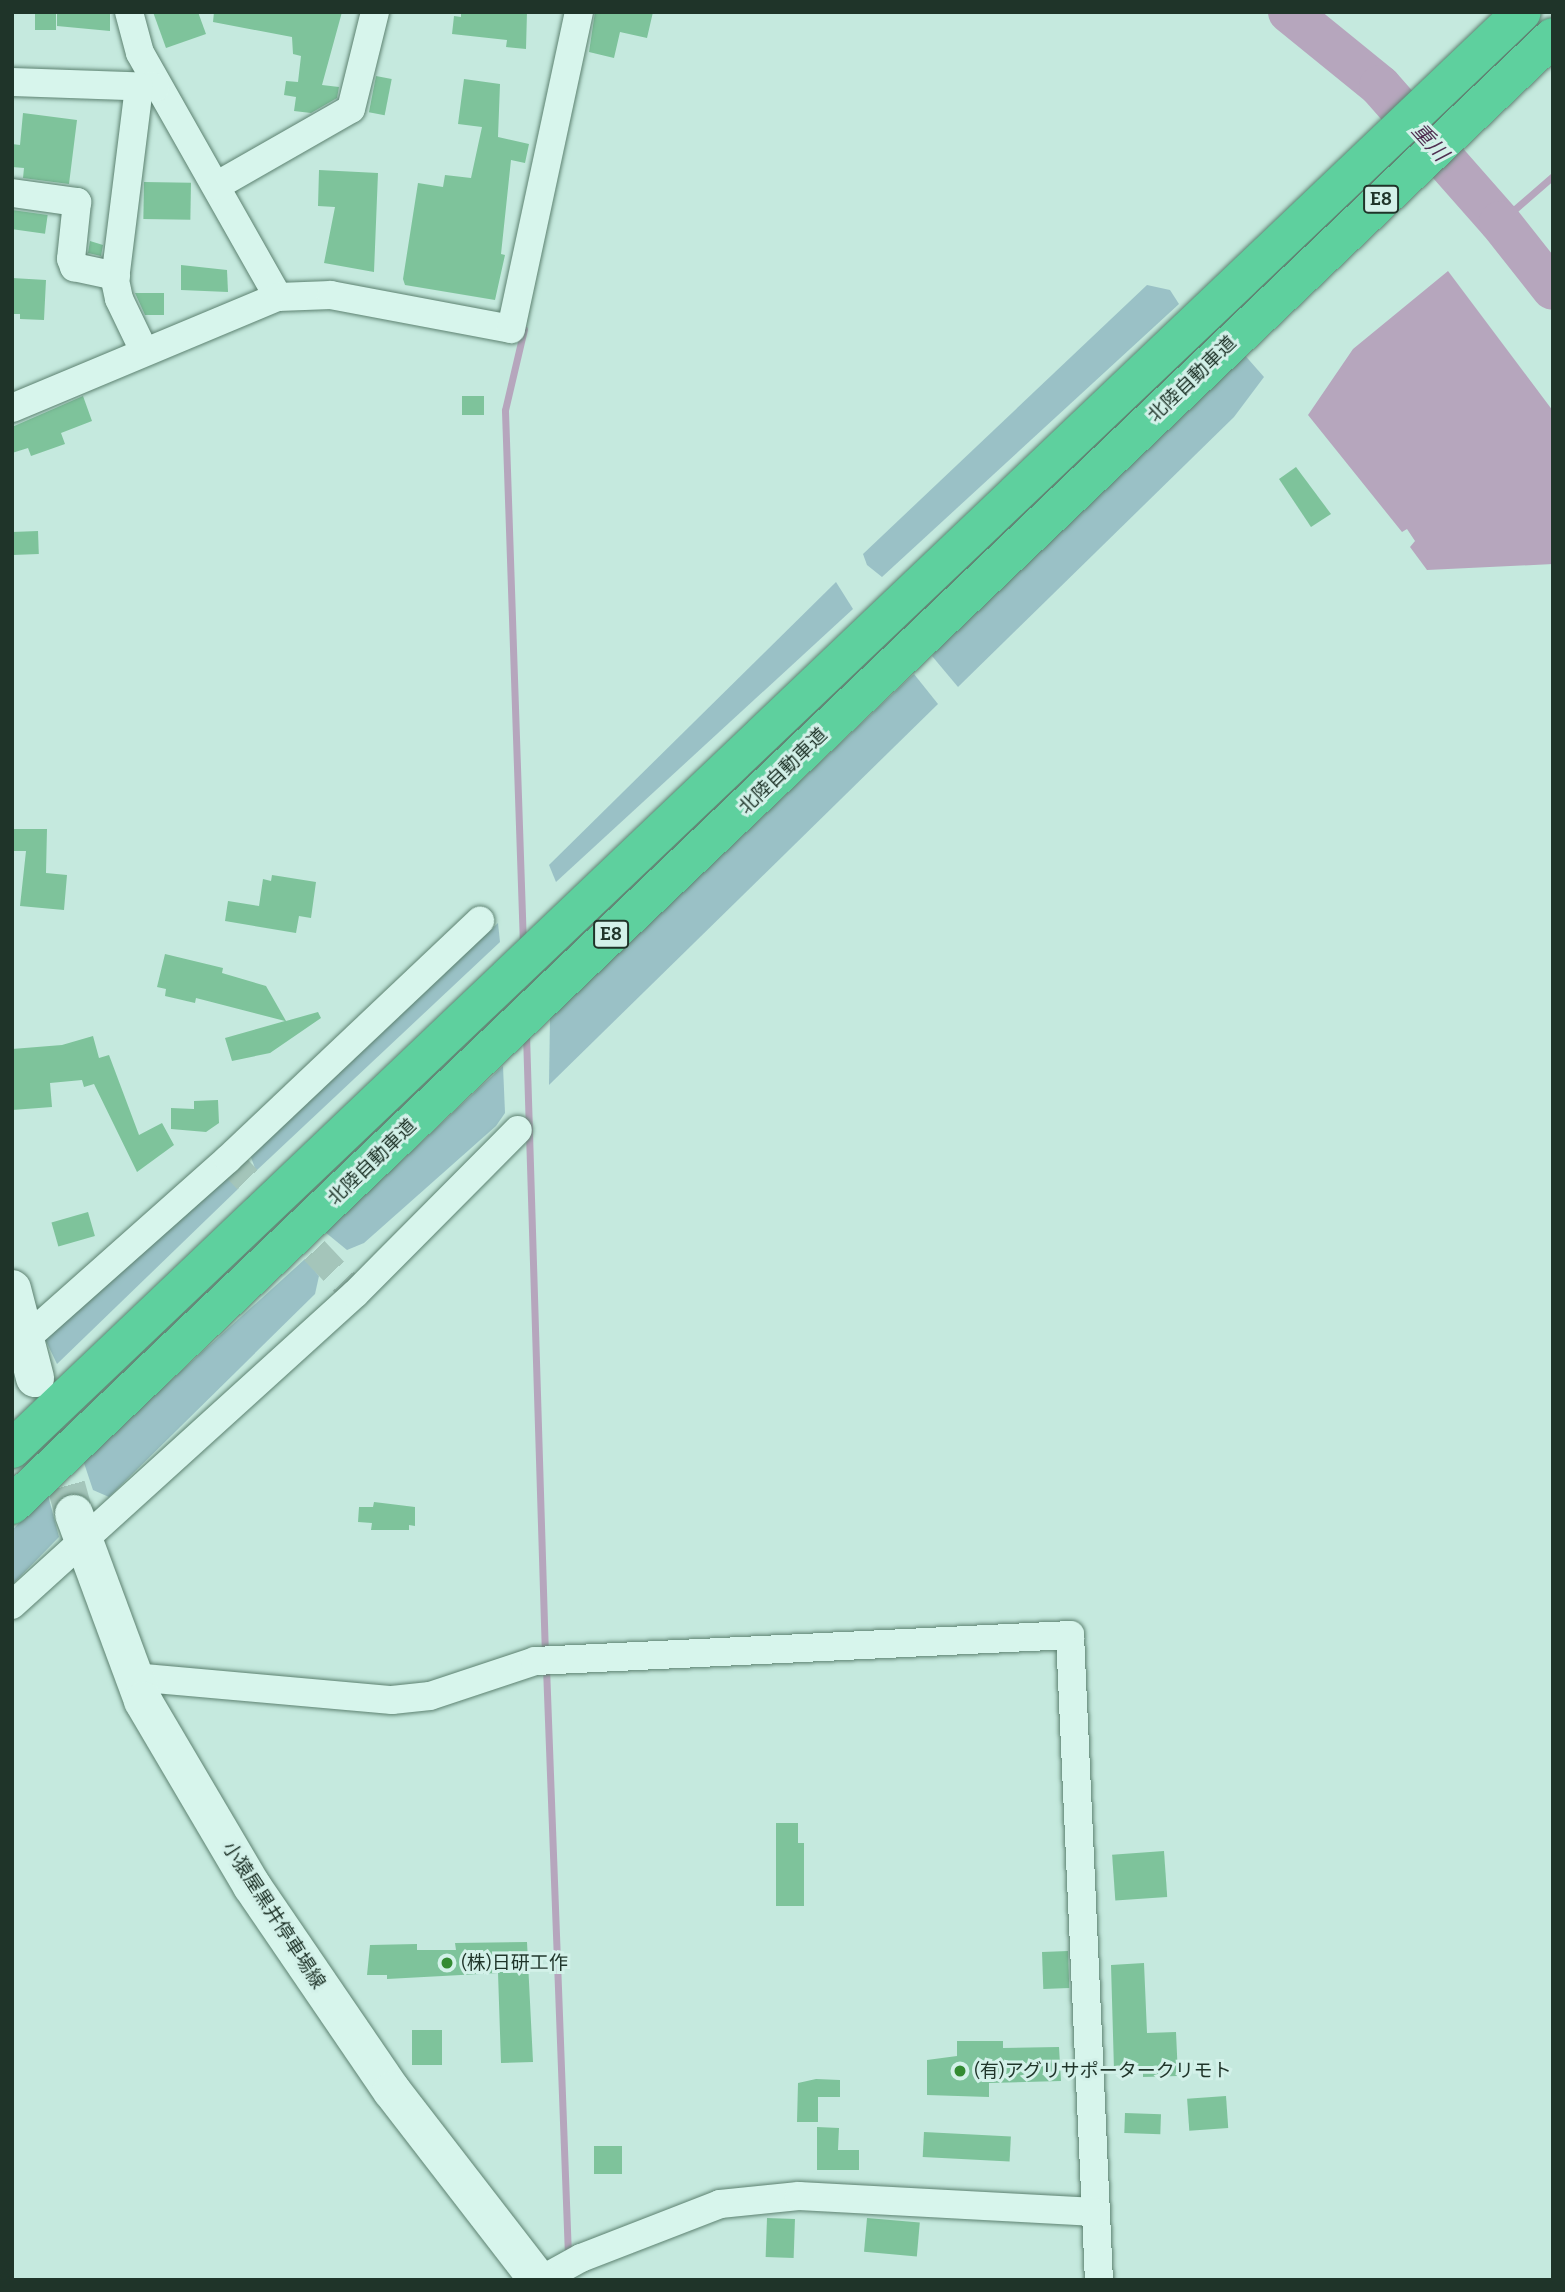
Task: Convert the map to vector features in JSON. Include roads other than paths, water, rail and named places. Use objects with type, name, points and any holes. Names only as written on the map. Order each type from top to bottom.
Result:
[{"type":"highway","name":"北陸自動車道","points":[[12,1449],[1522,12]]},
{"type":"highway","name":"北陸自動車道","points":[[12,1505],[1553,37]]},
{"type":"main road","points":[[12,1289],[24,1356]]},
{"type":"main road","name":"小猿屋黒井停車場線","points":[[78,1527],[143,1701],[252,1886],[392,2091],[539,2280]]},
{"type":"street","points":[[129,12],[150,87],[216,186],[278,297]]},
{"type":"street","points":[[216,186],[351,108],[374,12]]},
{"type":"street","points":[[12,408],[278,297],[331,295],[511,329],[579,12]]},
{"type":"street","points":[[12,82],[150,87]]},
{"type":"street","points":[[144,351],[119,299],[116,275],[150,87]]},
{"type":"street","points":[[12,192],[77,202],[71,259],[74,267],[116,275]]},
{"type":"street","points":[[24,1356],[480,921]]},
{"type":"street","points":[[12,1605],[78,1527],[355,1294],[518,1130]]},
{"type":"street","points":[[133,1677],[392,1700],[430,1696],[535,1661],[1070,1635],[1099,2280]]},
{"type":"street","points":[[539,2280],[581,2258],[720,2204],[799,2196],[1096,2213]]},
{"type":"waterway","name":"重川","points":[[1289,12],[1380,86],[1500,222],[1553,289]]},
{"type":"waterway","points":[[1500,222],[1553,176]]},
{"type":"waterway","points":[[523,945],[505,410],[524,329]]},
{"type":"waterway","points":[[526,1034],[545,1655]]},
{"type":"waterway","points":[[546,1667],[568,2256]]},
{"type":"tunnel","points":[[228,1159],[355,1294]]},
{"type":"tunnel","points":[[51,1431],[74,1514]]},
{"type":"place","name":"(株)日研工作","points":[[447,1963]]},
{"type":"place","name":"(有)アグリサポータークリモト","points":[[960,2071]]}]
